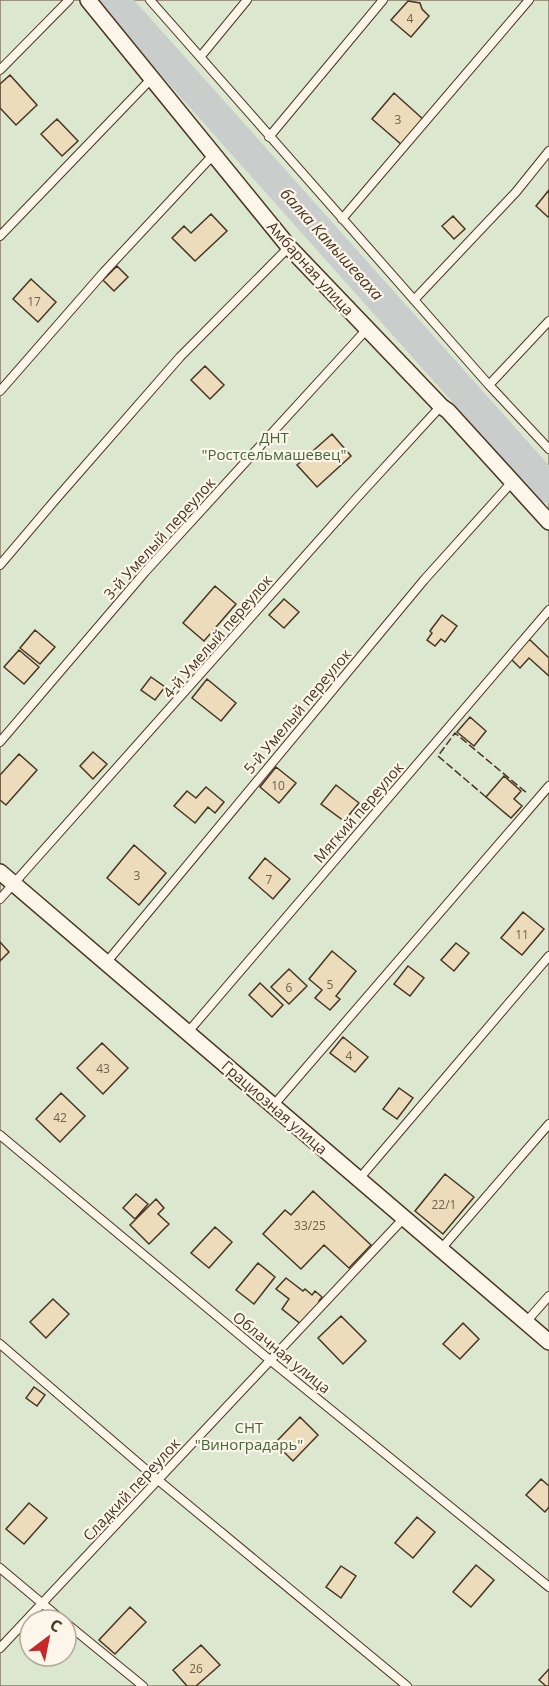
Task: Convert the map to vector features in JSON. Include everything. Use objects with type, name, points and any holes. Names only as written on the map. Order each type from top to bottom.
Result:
[{"type":"street","name":"Амбарная улица","points":[[88,0],[215,153],[289,248],[448,411],[549,522]]},
{"type":"street","name":"Грациозная улица","points":[[0,872],[549,1342]]},
{"type":"lane","points":[[0,70],[69,0]]},
{"type":"lane","points":[[150,0],[489,385],[549,448]]},
{"type":"lane","points":[[201,56],[247,0]]},
{"type":"lane","points":[[269,137],[383,0]]},
{"type":"lane","points":[[342,219],[529,0]]},
{"type":"lane","points":[[0,236],[152,78]]},
{"type":"lane","points":[[414,300],[516,192],[549,151]]},
{"type":"lane","points":[[0,391],[89,289],[215,153]]},
{"type":"lane","points":[[0,565],[180,357],[289,248]]},
{"type":"lane","points":[[489,385],[549,321]]},
{"type":"lane","name":"3-й Умелый переулок","points":[[0,742],[145,572],[367,328]]},
{"type":"lane","name":"4-й Умелый переулок","points":[[0,899],[15,885],[346,510],[441,406]]},
{"type":"lane","name":"5-й Умелый переулок","points":[[106,963],[416,589],[513,480]]},
{"type":"lane","name":"Мягкий переулок","points":[[188,1032],[549,610]]},
{"type":"lane","points":[[273,1106],[549,786]]},
{"type":"lane","points":[[359,1179],[549,956]]},
{"type":"lane","points":[[441,1249],[549,1124]]},
{"type":"lane","name":"Облачная улица","points":[[0,1135],[549,1587]]},
{"type":"lane","name":"Сладкий переулок","points":[[0,1648],[404,1218]]},
{"type":"lane","points":[[526,1322],[549,1296]]},
{"type":"lane","points":[[0,1344],[158,1480],[407,1686]]},
{"type":"lane","points":[[0,1568],[47,1608]]},
{"type":"lane","points":[[78,1633],[143,1686]]},
{"type":"green space","name":"ДНТ \"Ростсельмашевец\"","points":[[0,0],[549,0],[549,1686],[0,1686]]},
{"type":"building","points":[[408,1],[420,3],[429,16],[411,37],[391,20]]},
{"type":"building","points":[[10,75],[37,105],[16,125],[0,108],[0,84]]},
{"type":"building","points":[[394,93],[424,120],[402,145],[372,119]]},
{"type":"building","points":[[57,119],[78,141],[62,156],[41,134]]},
{"type":"building","points":[[549,190],[549,216],[548,217],[536,206]]},
{"type":"building","points":[[211,214],[227,231],[195,261],[172,238],[184,226],[191,233]]},
{"type":"building","points":[[453,216],[465,229],[454,239],[442,226]]},
{"type":"building","points":[[117,266],[128,277],[114,291],[103,280]]},
{"type":"building","points":[[31,279],[56,302],[38,322],[13,299]]},
{"type":"building","points":[[205,366],[224,385],[210,399],[191,380]]},
{"type":"building","points":[[332,434],[351,456],[317,487],[297,465]]},
{"type":"building","points":[[215,586],[236,604],[204,641],[183,623]]},
{"type":"building","points":[[284,599],[299,612],[284,628],[269,615]]},
{"type":"building","points":[[442,615],[457,626],[445,642],[441,639],[435,646],[427,640],[432,633],[430,631]]},
{"type":"building","points":[[35,630],[55,647],[40,664],[20,648]]},
{"type":"building","points":[[529,639],[549,658],[549,676],[529,658],[520,668],[511,659]]},
{"type":"building","points":[[19,650],[39,667],[24,684],[4,667]]},
{"type":"building","points":[[151,677],[165,687],[155,700],[141,690]]},
{"type":"building","points":[[207,679],[236,703],[221,721],[192,698]]},
{"type":"building","points":[[470,717],[486,731],[474,746],[457,732]]},
{"type":"building","points":[[93,752],[107,764],[93,779],[80,766]]},
{"type":"building","points":[[19,754],[37,770],[6,805],[0,800],[0,775]]},
{"type":"building","points":[[276,767],[296,783],[279,803],[260,787]]},
{"type":"building","points":[[504,776],[521,791],[514,799],[522,806],[511,818],[486,797]]},
{"type":"building","points":[[336,785],[359,803],[344,821],[321,804]]},
{"type":"building","points":[[206,787],[224,802],[215,813],[208,807],[195,823],[174,806],[187,791],[196,798]]},
{"type":"building","points":[[134,845],[166,873],[139,905],[107,878]]},
{"type":"building","points":[[265,858],[290,879],[273,899],[249,878]]},
{"type":"building","points":[[523,912],[544,929],[522,955],[501,938]]},
{"type":"building","points":[[0,942],[9,952],[0,961]]},
{"type":"building","points":[[456,943],[469,953],[454,971],[441,960]]},
{"type":"building","points":[[332,951],[356,971],[336,996],[340,999],[330,1010],[315,998],[322,990],[309,979]]},
{"type":"building","points":[[408,966],[424,978],[410,996],[394,984]]},
{"type":"building","points":[[289,969],[307,986],[289,1004],[271,987]]},
{"type":"building","points":[[260,983],[283,1005],[272,1017],[249,995]]},
{"type":"building","points":[[343,1037],[368,1057],[355,1072],[330,1053]]},
{"type":"building","points":[[102,1043],[128,1068],[103,1094],[77,1068]]},
{"type":"building","points":[[399,1088],[413,1098],[397,1119],[383,1109]]},
{"type":"building","points":[[61,1093],[85,1116],[60,1142],[36,1119]]},
{"type":"building","points":[[445,1174],[474,1197],[443,1234],[415,1211]]},
{"type":"building","points":[[313,1191],[371,1245],[349,1268],[324,1245],[301,1269],[263,1234],[285,1210],[291,1215]]},
{"type":"building","points":[[136,1194],[148,1204],[135,1219],[123,1208]]},
{"type":"building","points":[[156,1199],[164,1208],[158,1214],[169,1224],[149,1244],[130,1225]]},
{"type":"building","points":[[215,1227],[232,1242],[209,1268],[191,1253]]},
{"type":"building","points":[[258,1263],[275,1277],[254,1304],[236,1290]]},
{"type":"building","points":[[286,1278],[303,1291],[305,1289],[312,1295],[315,1291],[322,1297],[319,1301],[321,1302],[302,1325],[282,1309],[289,1299],[276,1289]]},
{"type":"building","points":[[53,1299],[69,1314],[46,1338],[30,1322]]},
{"type":"building","points":[[341,1316],[366,1341],[343,1364],[318,1338]]},
{"type":"building","points":[[463,1323],[479,1339],[460,1359],[443,1344]]},
{"type":"building","points":[[34,1387],[45,1395],[37,1406],[26,1398]]},
{"type":"building","points":[[300,1417],[318,1435],[293,1461],[275,1443]]},
{"type":"building","points":[[541,1479],[549,1486],[549,1507],[545,1512],[526,1495]]},
{"type":"building","points":[[29,1503],[47,1518],[24,1544],[6,1529]]},
{"type":"building","points":[[417,1517],[435,1532],[413,1558],[395,1543]]},
{"type":"building","points":[[476,1565],[494,1580],[471,1607],[453,1592]]},
{"type":"building","points":[[341,1566],[356,1576],[341,1598],[326,1587]]},
{"type":"building","points":[[130,1607],[146,1622],[115,1654],[99,1640]]},
{"type":"building","points":[[201,1645],[220,1665],[196,1686],[187,1686],[173,1670]]},
{"type":"building","points":[[549,1669],[549,1686],[546,1686],[539,1680]]},
{"type":"waterway","name":"балка Камышеваха","points":[[114,0],[549,488]]},
{"type":"fence","points":[[486,797],[438,756],[455,733],[528,794]]},
{"type":"park label","name":"СНТ \"Виноградарь\"","points":[[249,1436]]}]
